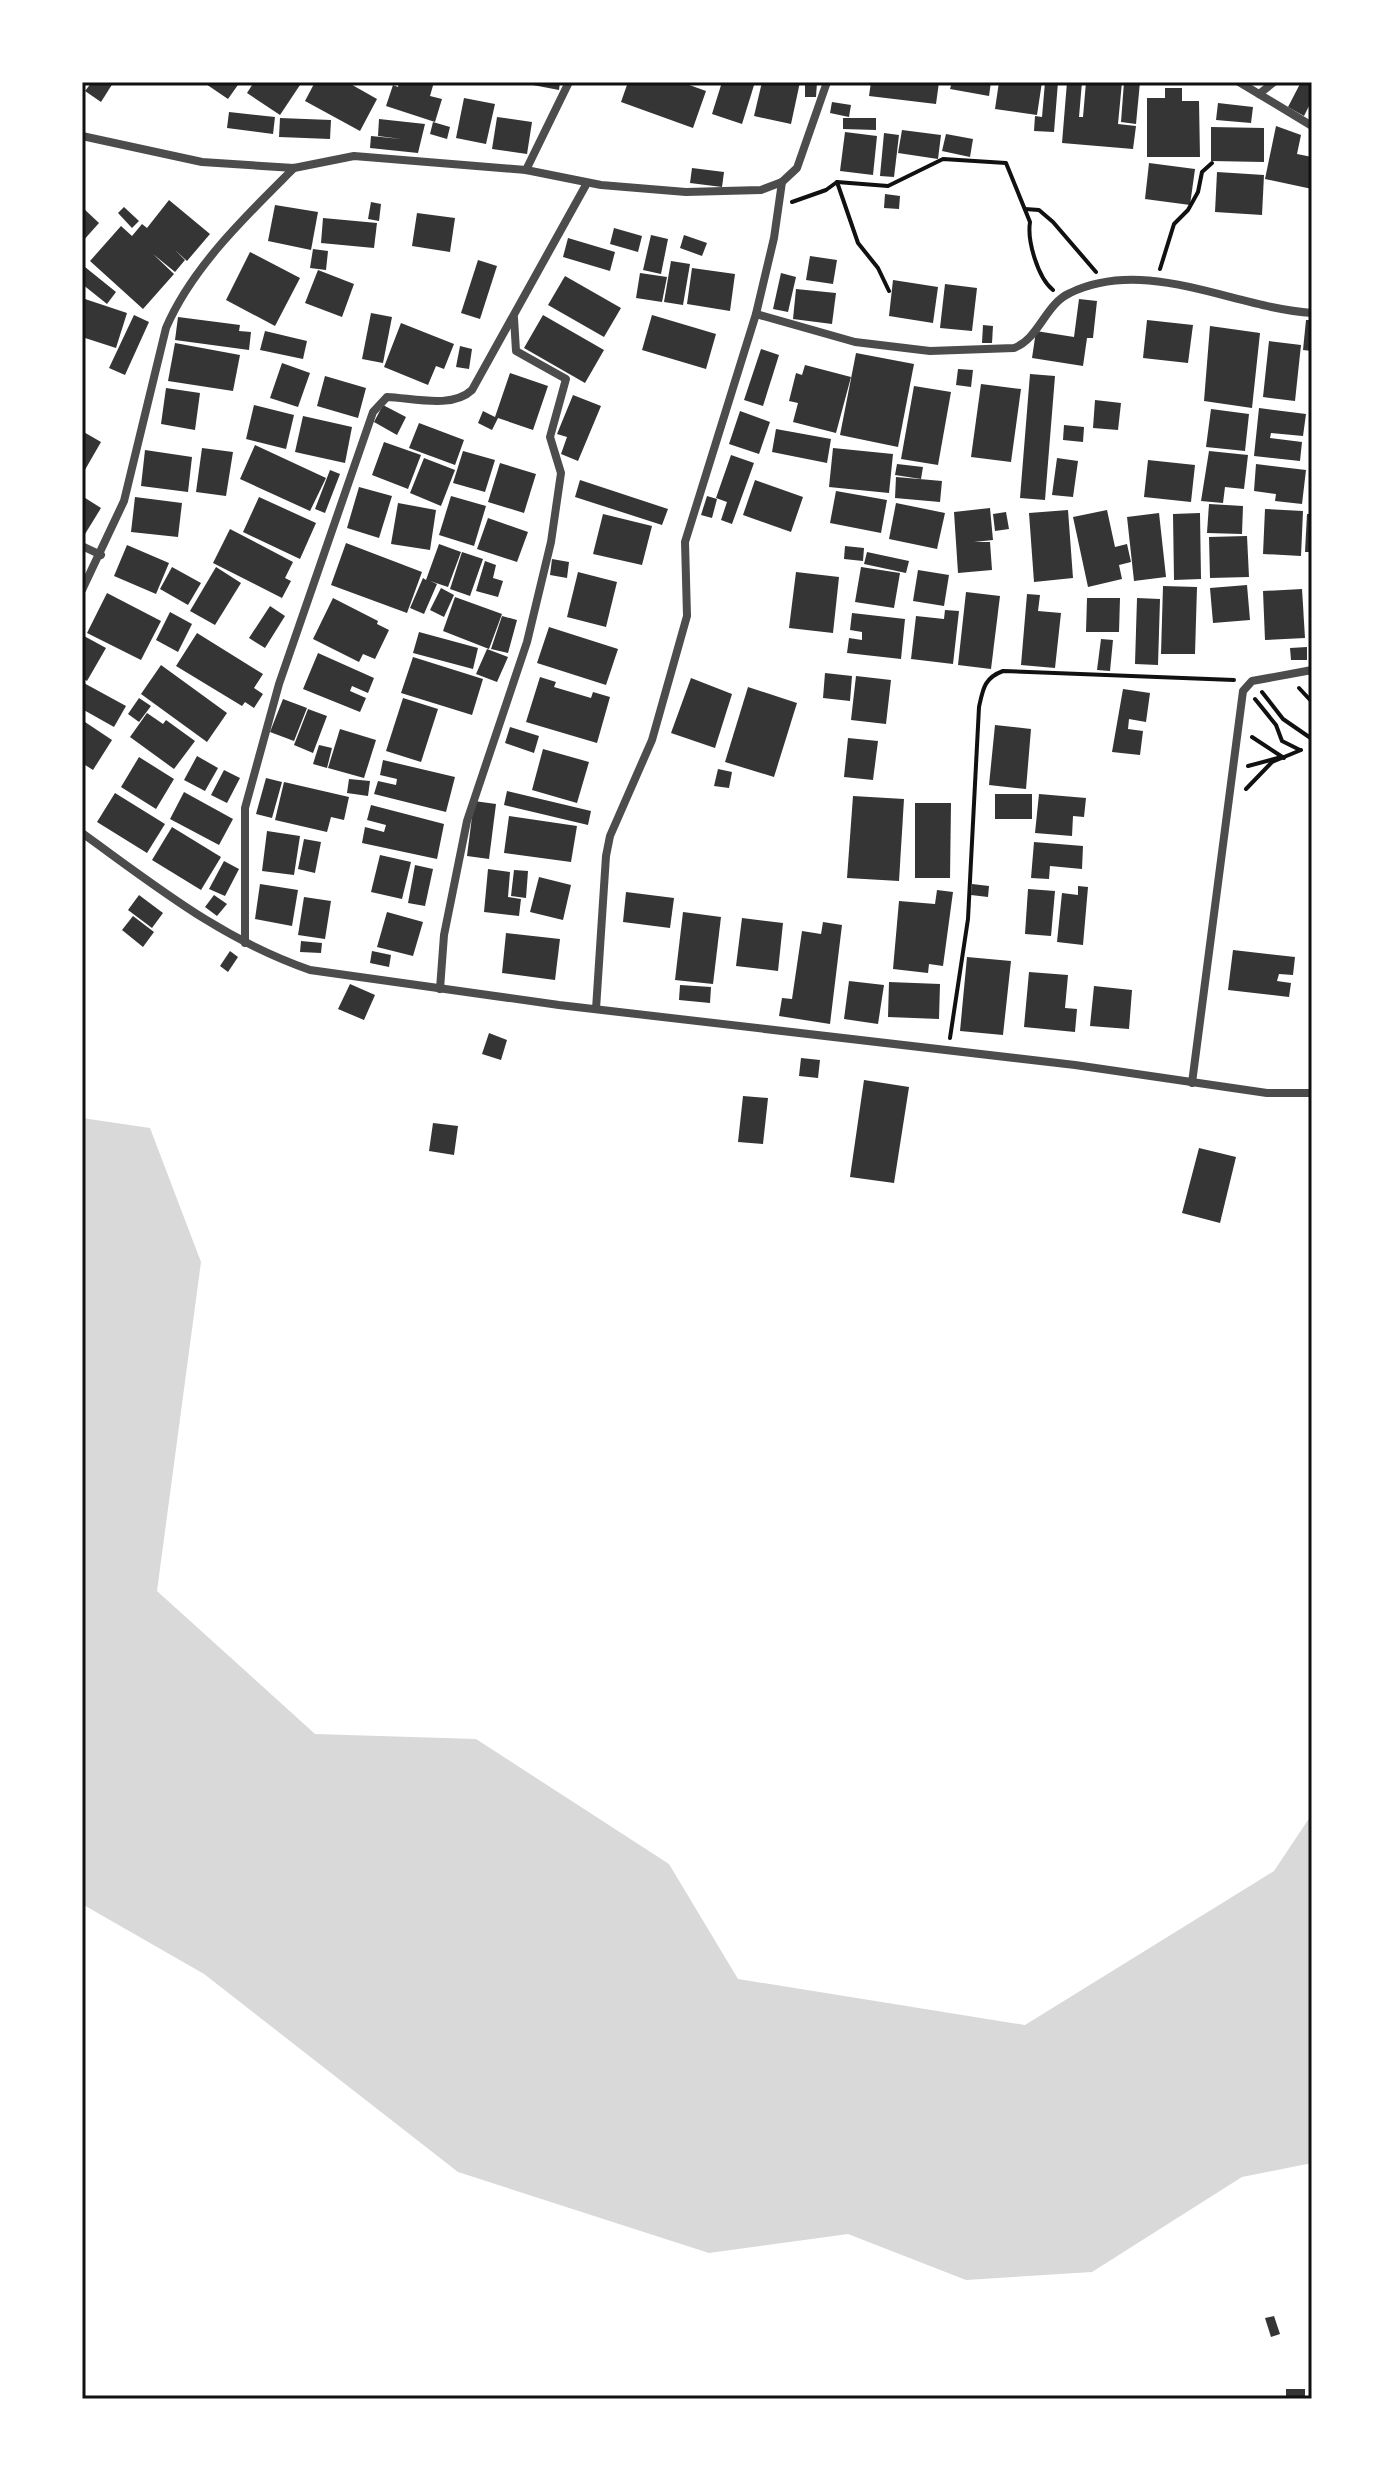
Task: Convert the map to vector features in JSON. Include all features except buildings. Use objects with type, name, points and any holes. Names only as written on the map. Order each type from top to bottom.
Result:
[{"type":"street","points":[[526,170],[569,82]]},
{"type":"street","points":[[82,136],[202,162],[294,168],[354,156],[526,170],[587,183],[686,192],[761,190],[782,182],[797,168],[827,82]]},
{"type":"street","points":[[1239,82],[1312,126]]},
{"type":"street","points":[[1259,94],[1274,82]]},
{"type":"street","points":[[82,590],[124,501],[166,328],[177,302],[249,213],[294,168]]},
{"type":"street","points":[[596,1009],[610,836],[652,740],[683,630],[688,598],[685,542],[756,314],[782,182]]},
{"type":"street","points":[[245,943],[245,808],[279,684],[373,412],[387,397],[449,401],[465,397],[514,317],[587,183]]},
{"type":"street","points":[[756,314],[855,342],[930,351],[1014,348],[1025,344],[1066,294],[1098,282],[1156,283],[1312,313]]},
{"type":"street","points":[[440,989],[444,935],[467,821],[527,642],[551,542],[561,473],[550,437],[566,379],[516,351],[514,317]]},
{"type":"street","points":[[82,546],[101,555]]},
{"type":"street","points":[[1192,1083],[1243,691],[1252,681],[1312,670]]},
{"type":"street","points":[[82,833],[205,922],[245,943],[310,970],[1267,1093],[1312,1093]]},
{"type":"path","points":[[779,209],[837,182],[888,186],[943,159],[1006,163],[1025,209],[1041,277],[1050,289],[1066,294]]},
{"type":"path","points":[[1156,283],[1174,224],[1188,210],[1198,192],[1202,172],[1212,163]]},
{"type":"path","points":[[837,182],[858,243],[878,268],[889,291]]},
{"type":"path","points":[[1025,209],[1039,210],[1053,222],[1087,259],[1098,282]]},
{"type":"path","points":[[948,1050],[968,919],[979,707],[984,685],[991,675],[1003,671],[1077,672],[1252,681],[1283,719],[1312,739]]},
{"type":"path","points":[[1227,804],[1243,794],[1255,775],[1272,762],[1301,750],[1282,741],[1276,725],[1258,702],[1243,691]]},
{"type":"path","points":[[1258,702],[1267,698]]},
{"type":"path","points":[[1238,725],[1284,758]]},
{"type":"path","points":[[1232,771],[1270,758],[1284,758]]},
{"type":"shaded area","points":[[82,1118],[150,1128],[201,1262],[157,1591],[315,1734],[476,1739],[669,1864],[738,1979],[1025,2025],[1274,1871],[1312,1814],[1312,2163],[1242,2177],[1092,2272],[966,2280],[848,2234],[709,2253],[458,2172],[204,1974],[82,1904]]}]
